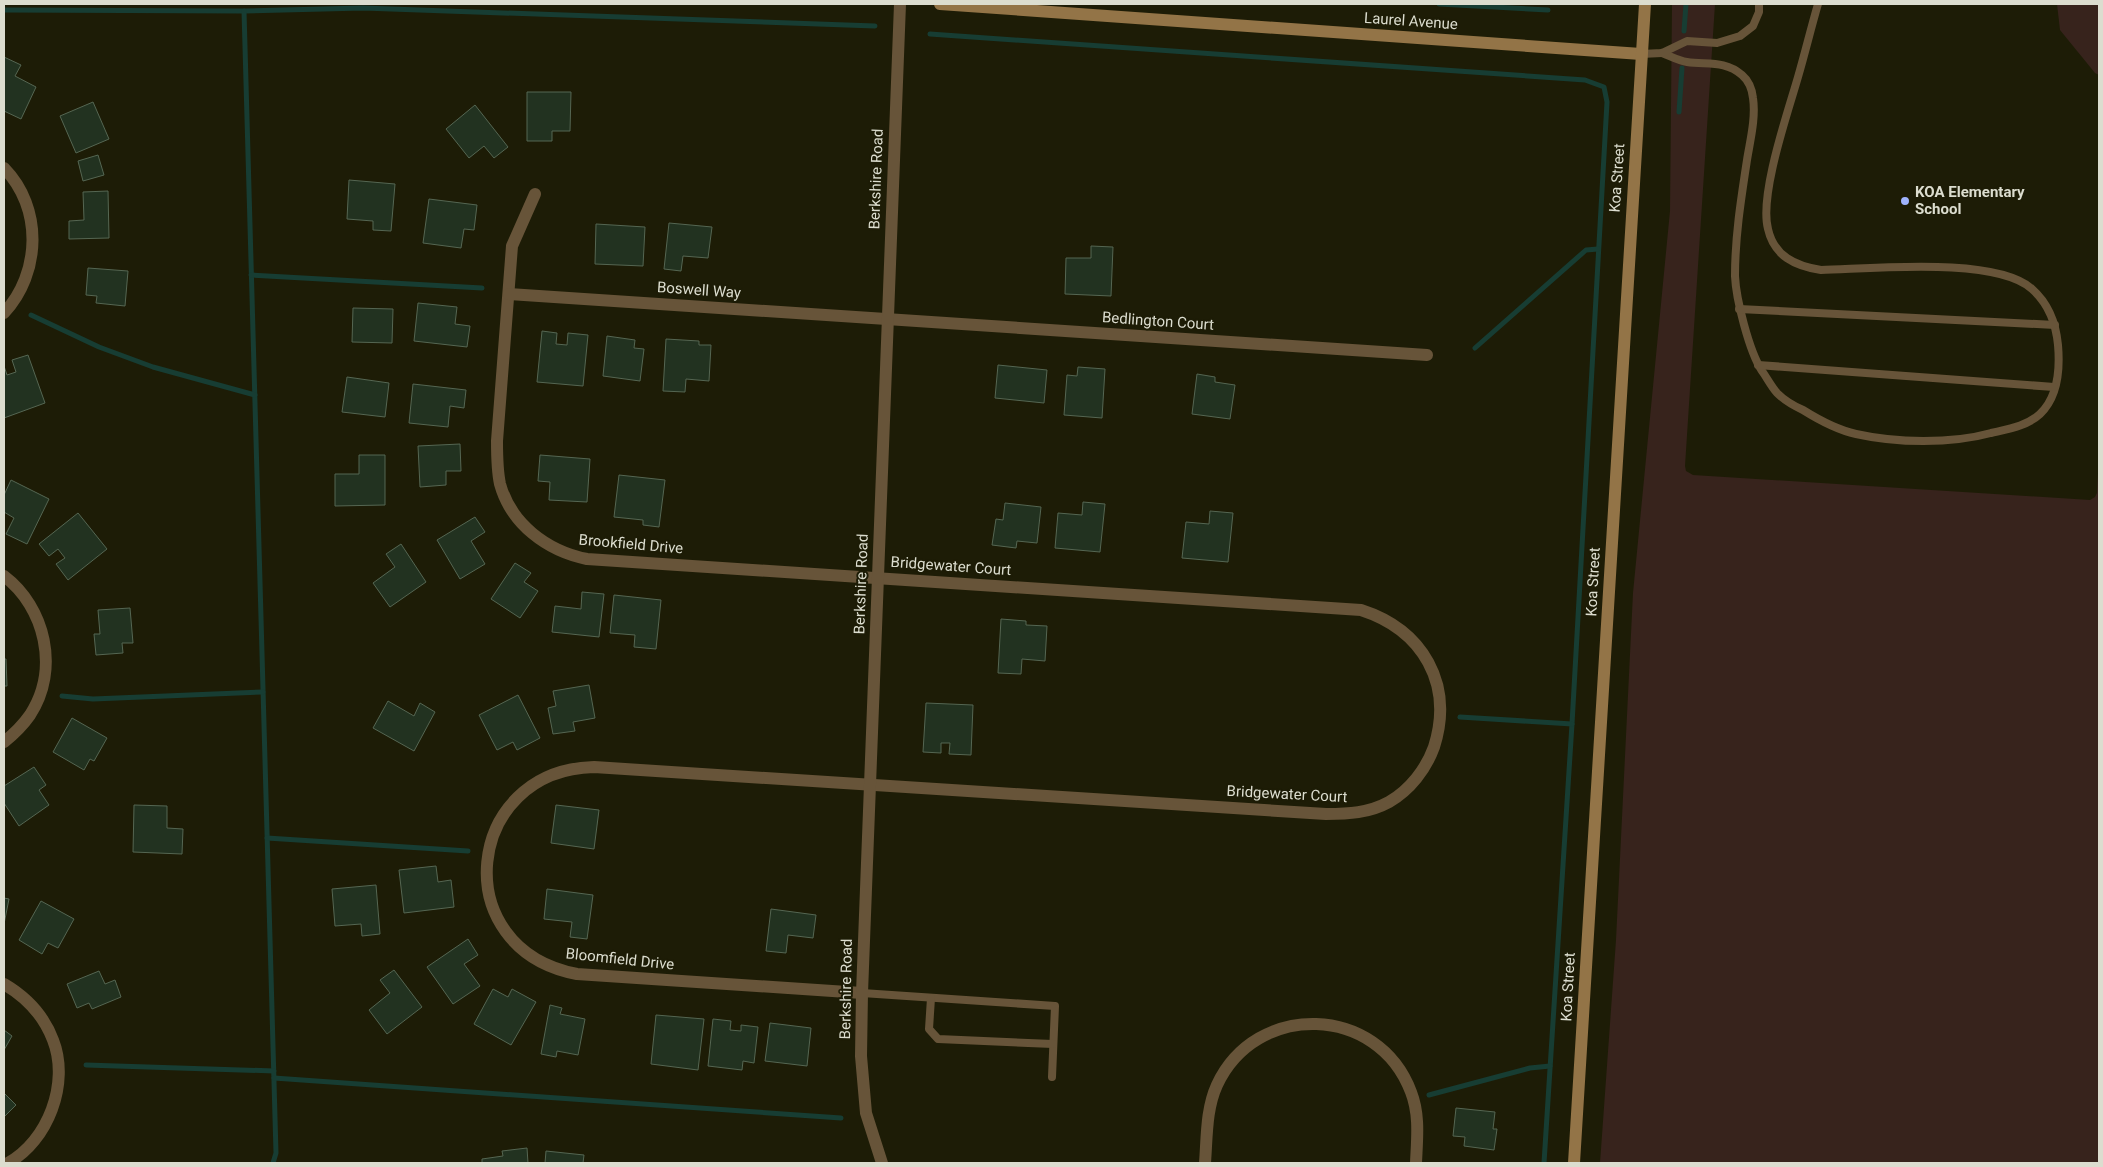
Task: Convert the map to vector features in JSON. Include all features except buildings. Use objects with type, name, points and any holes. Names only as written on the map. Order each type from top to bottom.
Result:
[{"type":"main road","name":"Laurel Avenue","points":[[940,4],[1641,54]]},
{"type":"main road","name":"Koa Street","points":[[1574,1163],[1644,4]]},
{"type":"street","name":"Berkshire Road","points":[[882,1163],[866,1113],[861,1056],[886,319],[900,4]]},
{"type":"street","points":[[4,168],[16,182],[23,195],[30,217],[33,241],[31,264],[23,287],[4,313]]},
{"type":"street","name":"Brookfield Drive","points":[[535,194],[512,246],[497,441],[500,484],[515,514],[540,541],[571,556],[587,559],[878,577]]},
{"type":"street","name":"Boswell Way","points":[[509,294],[886,319]]},
{"type":"street","name":"Bedlington Court","points":[[886,319],[1427,356]]},
{"type":"street","points":[[4,576],[22,593],[33,608],[46,645],[45,670],[40,695],[31,714],[17,731],[4,742]]},
{"type":"street","name":"Bridgewater Court","points":[[870,785],[1326,814],[1354,813],[1373,809],[1389,802],[1404,792],[1420,774],[1431,756],[1438,732],[1441,710],[1439,689],[1431,667],[1422,651],[1392,623],[1360,610],[878,577]]},
{"type":"street","name":"Bloomfield Drive","points":[[862,993],[659,981],[561,971],[533,958],[510,939],[493,910],[488,892],[487,878],[492,843],[498,827],[514,801],[538,782],[569,770],[594,767],[870,785]]},
{"type":"street","points":[[4,984],[32,1006],[45,1023],[57,1055],[58,1070],[57,1090],[42,1131],[30,1147],[8,1163]]},
{"type":"street","points":[[1205,1163],[1211,1100],[1218,1084],[1236,1056],[1248,1045],[1276,1029],[1292,1024],[1314,1023],[1335,1026],[1364,1037],[1387,1055],[1398,1069],[1410,1090],[1416,1109],[1418,1126],[1416,1163]]},
{"type":"lane","points":[[1641,54],[1662,53],[1687,41],[1717,43],[1740,36],[1753,26],[1759,12],[1759,4]]},
{"type":"lane","points":[[1662,53],[1686,62],[1723,64],[1744,76],[1751,86],[1754,100],[1738,216],[1735,277],[1739,309],[1758,365],[1777,393],[1818,419],[1855,434],[1909,440],[1971,439],[2022,425],[2040,413],[2051,396],[2059,373],[2055,325],[2044,303],[2031,287],[2011,278],[1983,271],[1946,267],[1820,270],[1802,267],[1788,259],[1774,246],[1767,228],[1767,200],[1775,162],[1818,4]]},
{"type":"lane","points":[[1739,309],[2055,325]]},
{"type":"lane","points":[[1758,365],[2054,387]]},
{"type":"lane","points":[[862,993],[1055,1006],[1052,1077]]},
{"type":"lane","points":[[931,998],[930,1029],[938,1040],[1053,1044]]},
{"type":"shaded area","points":[[1672,4],[1715,4],[1686,471],[1693,475],[2090,500],[2097,493],[2099,453],[2099,1163],[1600,1163],[1616,940],[1633,593],[1670,211]]},
{"type":"shaded area","points":[[2057,4],[2099,4],[2099,75],[2095,73],[2060,30]]},
{"type":"waterway","points":[[1439,4],[1548,10]]},
{"type":"waterway","points":[[1684,31],[1686,4]]},
{"type":"waterway","points":[[4,10],[244,11],[363,8],[875,26]]},
{"type":"waterway","points":[[244,11],[276,1153],[273,1163]]},
{"type":"waterway","points":[[930,34],[1585,80],[1604,87],[1607,102],[1572,724],[1544,1163]]},
{"type":"waterway","points":[[1679,112],[1682,68]]},
{"type":"waterway","points":[[1475,348],[1586,250],[1598,249]]},
{"type":"waterway","points":[[251,275],[482,288]]},
{"type":"waterway","points":[[31,315],[99,347],[153,367],[255,395]]},
{"type":"waterway","points":[[62,696],[93,699],[263,692]]},
{"type":"waterway","points":[[1460,717],[1572,724]]},
{"type":"waterway","points":[[267,838],[468,851]]},
{"type":"waterway","points":[[86,1065],[274,1071]]},
{"type":"waterway","points":[[1429,1095],[1530,1068],[1550,1066]]},
{"type":"waterway","points":[[274,1078],[841,1118]]},
{"type":"place","name":"KOA Elementary School","points":[[1905,201]]}]
